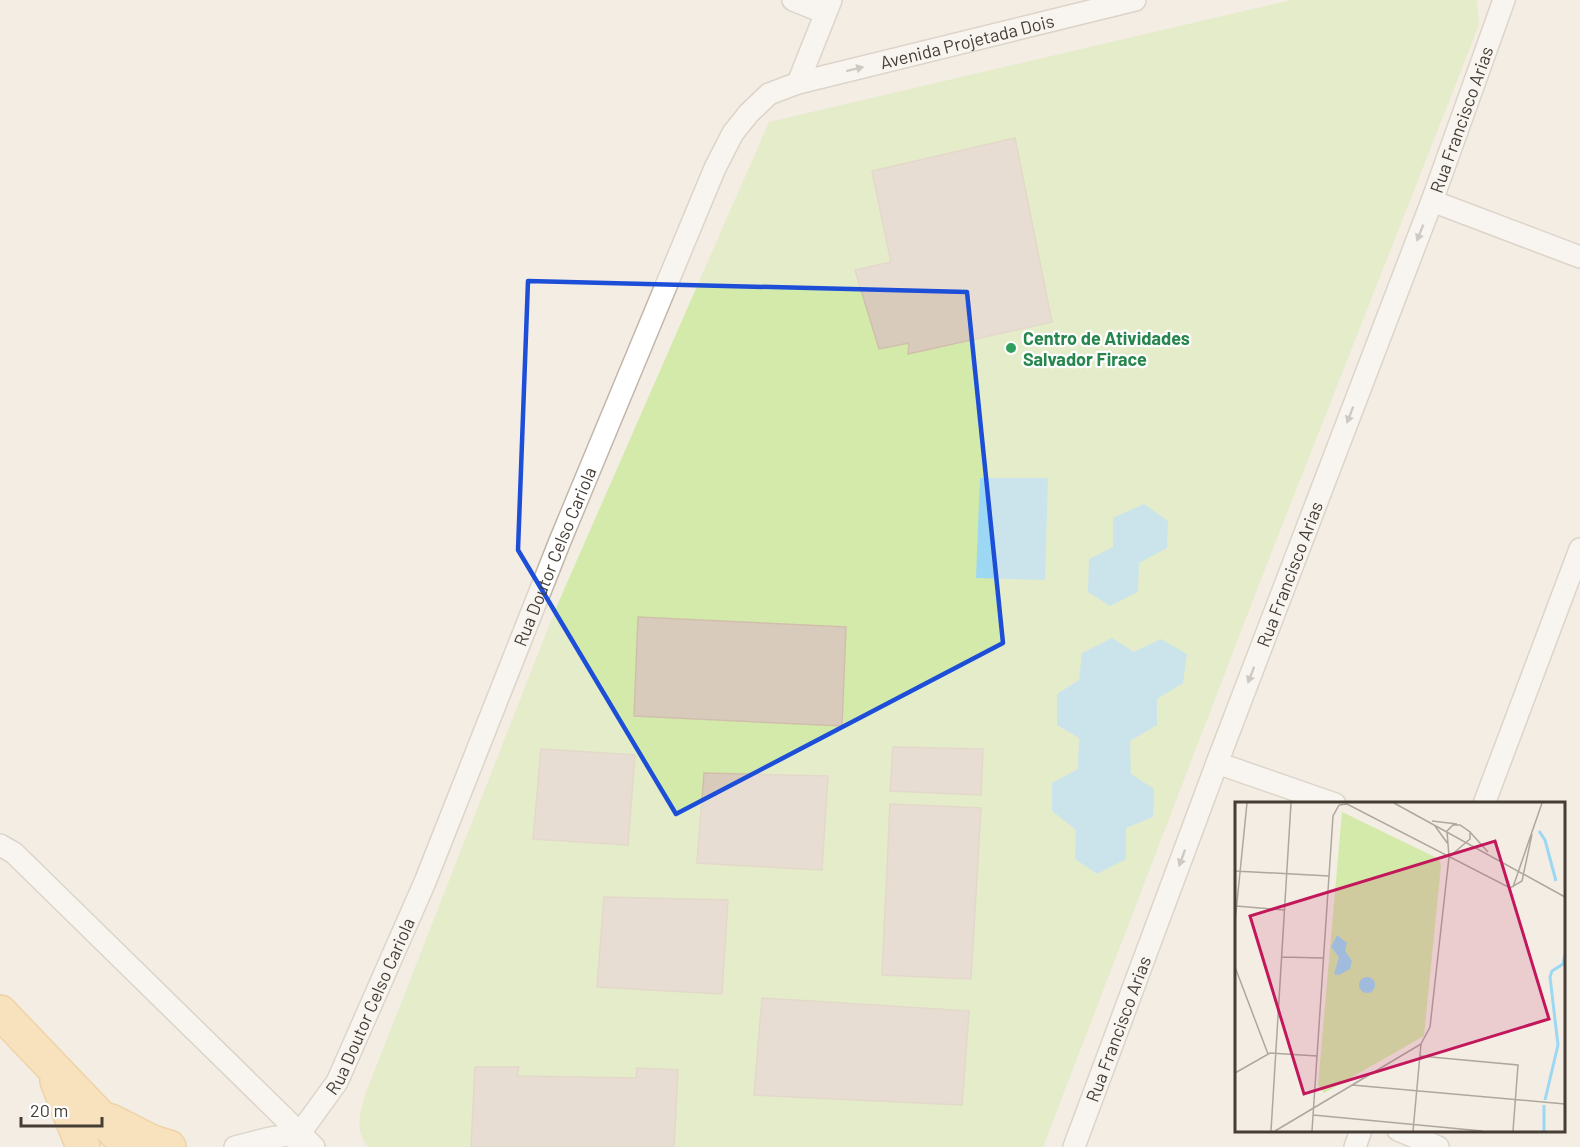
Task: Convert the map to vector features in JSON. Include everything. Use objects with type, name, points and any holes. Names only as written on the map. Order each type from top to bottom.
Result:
[{"type":"main road","points":[[0,1012],[129,1147]]},
{"type":"main road","points":[[51,1065],[83,1147]]},
{"type":"main road","points":[[90,1106],[119,1127],[152,1142],[170,1147]]},
{"type":"street","points":[[793,0],[828,7],[798,82]]},
{"type":"street","name":"Avenida Projetada Dois","points":[[798,82],[1135,0]]},
{"type":"street","name":"Rua Francisco Arias","points":[[1074,1147],[1217,764],[1432,201],[1504,0]]},
{"type":"street","name":"Rua Doutor Celso Cariola","points":[[304,1142],[337,1082],[425,882],[565,530],[715,168],[732,133],[762,100],[769,94],[798,82]]},
{"type":"street","points":[[1432,201],[1580,257]]},
{"type":"street","points":[[1485,802],[1580,549]]},
{"type":"street","points":[[1217,764],[1329,802]]},
{"type":"street","points":[[0,845],[14,853],[304,1142]]},
{"type":"street","points":[[1355,1147],[1361,1132]]},
{"type":"street","points":[[1400,1132],[1438,1147]]},
{"type":"street","points":[[235,1147],[270,1138],[304,1142]]},
{"type":"highlighted area","points":[[528,281],[967,292],[1003,643],[676,814],[518,550]]},
{"type":"green space","name":"Centro de Atividades Salvador Firace","points":[[1291,0],[1477,0],[1479,25],[1263,574],[1043,1147],[369,1147],[361,1136],[360,1129],[360,1116],[365,1095],[556,608],[769,122]]},
{"type":"water","points":[[980,478],[1048,478],[1045,580],[976,578]]},
{"type":"water","points":[[1144,504],[1168,521],[1167,548],[1139,563],[1138,592],[1110,606],[1088,592],[1089,559],[1113,547],[1113,518]]},
{"type":"water","points":[[1112,638],[1134,652],[1161,639],[1187,654],[1183,683],[1157,699],[1157,725],[1130,741],[1131,774],[1154,789],[1153,817],[1126,828],[1126,859],[1097,874],[1075,859],[1076,830],[1052,811],[1052,783],[1078,769],[1079,738],[1057,725],[1057,694],[1079,680],[1082,653]]},
{"type":"building","points":[[1015,138],[1052,322],[908,354],[909,343],[879,349],[855,270],[891,262],[872,171]]},
{"type":"building","points":[[638,617],[846,627],[842,726],[634,716]]},
{"type":"building","points":[[893,747],[983,749],[981,795],[890,791]]},
{"type":"building","points":[[541,749],[635,755],[628,845],[533,839]]},
{"type":"building","points":[[704,773],[828,776],[822,870],[697,863]]},
{"type":"building","points":[[890,804],[981,808],[971,979],[882,975]]},
{"type":"building","points":[[604,897],[728,900],[722,994],[597,987]]},
{"type":"building","points":[[762,998],[969,1011],[962,1105],[754,1095]]},
{"type":"building","points":[[475,1067],[519,1067],[517,1076],[636,1078],[637,1068],[678,1070],[674,1147],[471,1147]]},
{"type":"place","name":"Centro de Atividades Salvador Firace","points":[[1011,348]]}]
